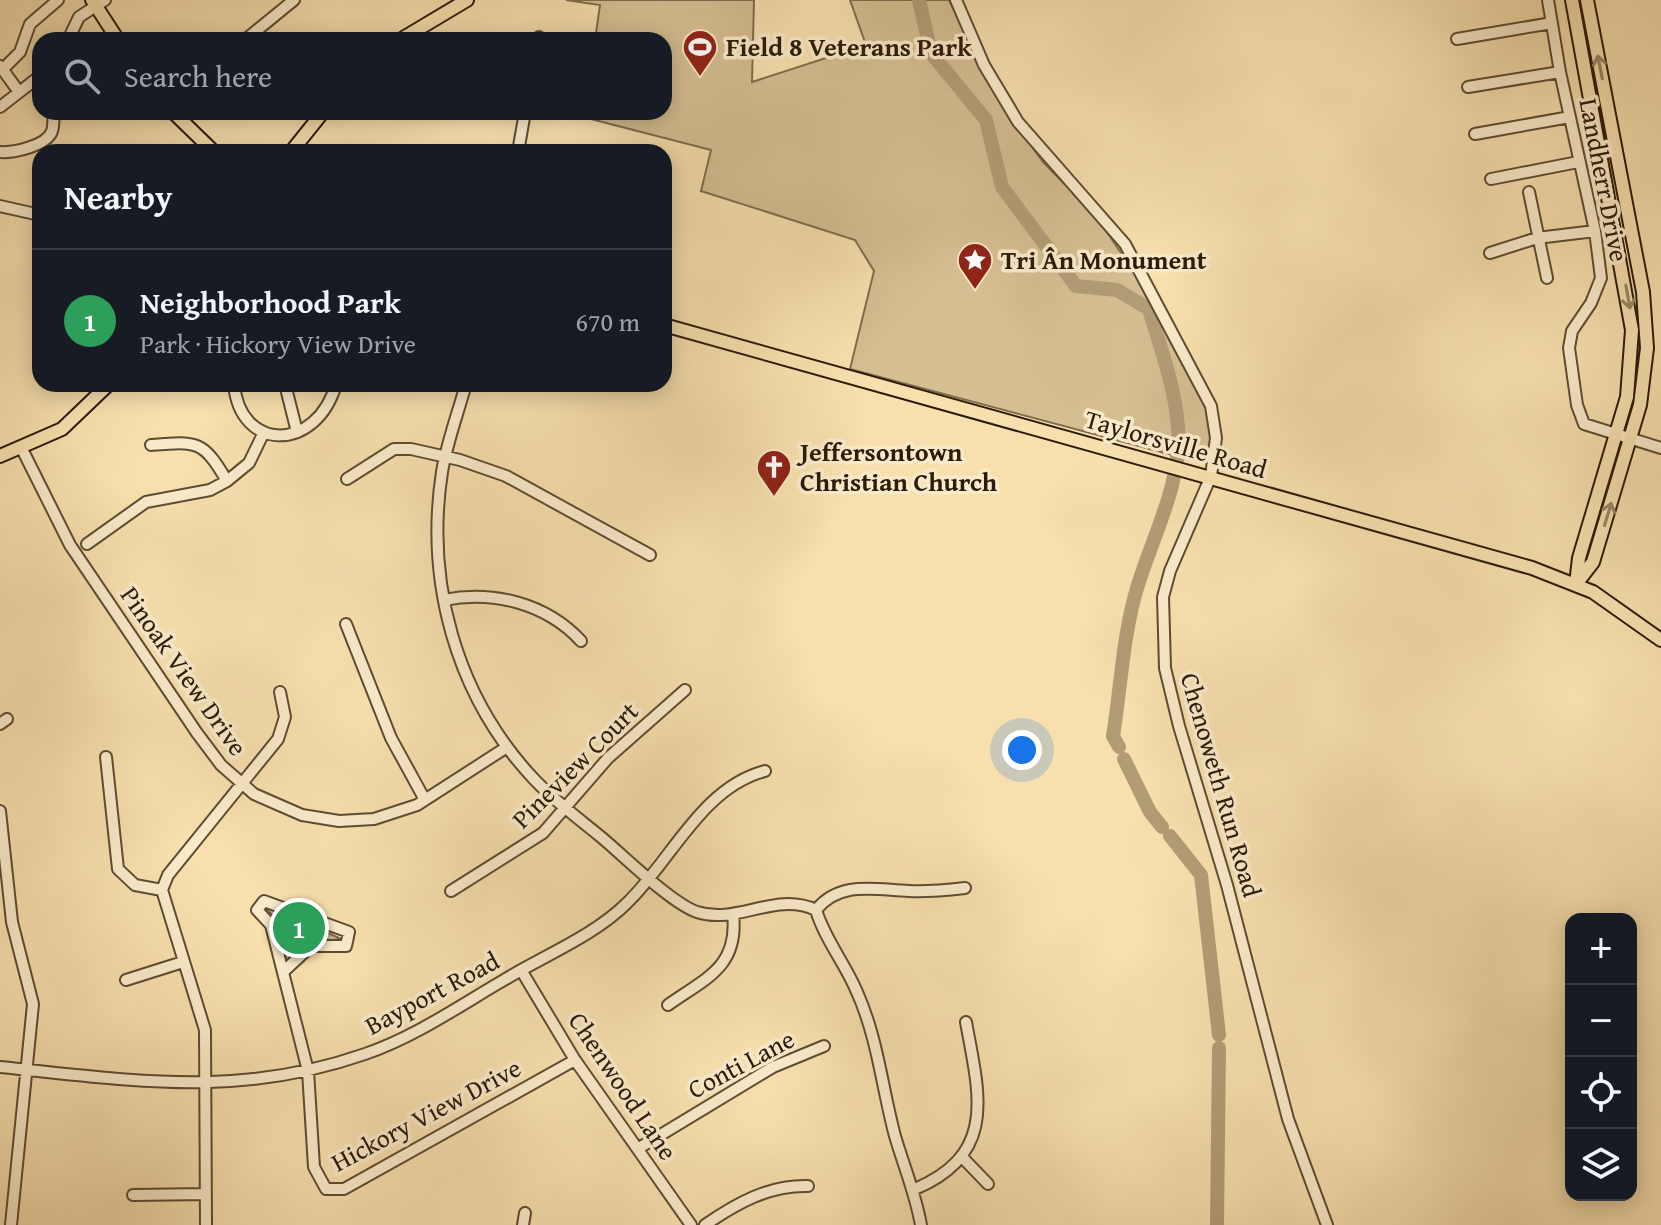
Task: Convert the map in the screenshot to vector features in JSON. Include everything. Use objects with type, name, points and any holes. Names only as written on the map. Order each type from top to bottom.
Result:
[{"type":"main road","points":[[413,32],[467,0]]},
{"type":"main road","points":[[1572,0],[1631,311],[1630,375],[1579,558],[1576,584]]},
{"type":"main road","points":[[1576,584],[1593,562],[1643,389],[1647,327],[1587,0]]},
{"type":"main road","points":[[98,2],[114,32]]},
{"type":"main road","points":[[181,120],[206,144]]},
{"type":"main road","points":[[297,144],[317,120]]},
{"type":"main road","name":"Taylorsville Road","points":[[672,327],[1186,468],[1576,584],[1661,640]]},
{"type":"main road","points":[[0,456],[62,429],[101,392]]},
{"type":"street","points":[[19,92],[1,67],[20,52],[30,24],[58,0]]},
{"type":"street","points":[[255,32],[294,0]]},
{"type":"street","name":"Chenoweth Run Road","points":[[956,0],[998,91],[1039,149],[1125,244],[1205,391],[1216,429],[1211,476],[1165,588],[1162,633],[1165,668],[1179,726],[1227,885],[1288,1119],[1327,1225]]},
{"type":"street","name":"Landherr Drive","points":[[1548,0],[1578,162],[1595,231],[1601,278],[1591,303],[1572,331],[1569,361],[1577,405],[1584,424],[1661,448]]},
{"type":"street","points":[[70,32],[73,24],[98,2]]},
{"type":"street","points":[[1457,39],[1552,23]]},
{"type":"street","points":[[1468,87],[1560,72]]},
{"type":"street","points":[[0,107],[32,82]]},
{"type":"street","points":[[1475,134],[1570,117]]},
{"type":"street","points":[[34,144],[44,140],[52,131],[53,120]]},
{"type":"street","points":[[519,144],[524,120]]},
{"type":"street","points":[[0,152],[16,151],[32,145]]},
{"type":"street","points":[[1491,179],[1578,162]]},
{"type":"street","points":[[1529,192],[1547,278]]},
{"type":"street","points":[[0,206],[32,213]]},
{"type":"street","points":[[1490,253],[1537,238],[1595,231]]},
{"type":"street","points":[[235,392],[246,419],[264,432],[297,432],[325,414],[333,392]]},
{"type":"street","points":[[287,392],[297,432]]},
{"type":"street","points":[[464,392],[446,458],[437,519],[444,600],[463,669],[480,704],[507,747],[566,808],[650,878],[697,912],[733,914],[777,903],[816,910],[834,895],[855,887],[912,891],[965,888]]},
{"type":"street","points":[[87,544],[146,502],[210,490],[227,481],[249,463],[264,432]]},
{"type":"street","points":[[151,445],[189,442],[200,445],[227,481]]},
{"type":"street","name":"Pinoak View Drive","points":[[22,449],[70,545],[197,733],[241,784],[285,810],[339,821],[391,815],[425,800],[507,747]]},
{"type":"street","points":[[347,479],[394,449],[411,449],[506,476],[650,555]]},
{"type":"street","points":[[444,600],[476,595],[506,599],[564,625],[581,641]]},
{"type":"street","points":[[346,624],[391,738],[425,800]]},
{"type":"street","name":"Pineview Court","points":[[451,891],[530,844],[566,808],[608,758],[685,690]]},
{"type":"street","points":[[206,1225],[205,1030],[162,890],[168,875],[281,733],[285,717],[280,692]]},
{"type":"street","points":[[106,757],[118,869],[135,885],[162,890]]},
{"type":"street","name":"Bayport Road","points":[[0,1067],[203,1085],[249,1082],[308,1071],[367,1053],[405,1037],[610,917],[650,878],[720,794],[740,780],[765,771]]},
{"type":"street","points":[[0,811],[12,922],[33,1004],[11,1225]]},
{"type":"street","name":"Hickory View Drive","points":[[283,972],[311,946],[346,946],[349,932],[264,901],[257,910],[271,925],[308,1071],[314,1167],[323,1188],[334,1190],[368,1177],[575,1060]]},
{"type":"street","points":[[816,910],[823,934],[856,990],[872,1030],[895,1136],[915,1189],[921,1225]]},
{"type":"street","points":[[668,1005],[725,961],[734,941],[733,914]]},
{"type":"street","points":[[126,980],[183,962]]},
{"type":"street","name":"Chenwood Lane","points":[[521,970],[575,1060],[691,1225]]},
{"type":"street","points":[[915,1189],[947,1172],[963,1158],[977,1124],[980,1102],[966,1022]]},
{"type":"street","name":"Conti Lane","points":[[639,1148],[773,1067],[824,1046]]},
{"type":"street","points":[[963,1158],[988,1184]]},
{"type":"street","points":[[705,1225],[767,1192],[788,1186],[808,1186]]},
{"type":"street","points":[[133,1195],[205,1194]]},
{"type":"street","points":[[523,1225],[525,1213]]},
{"type":"shaded area","points":[[566,0],[754,0],[752,82],[866,45],[850,0],[949,0],[1003,106],[1043,162],[1096,216],[1140,281],[1205,405],[1212,435],[1208,456],[1191,460],[850,369],[874,271],[855,240],[701,191],[711,150],[595,120],[672,120],[672,32],[596,32],[600,5]]},
{"type":"shaded area","points":[[268,905],[341,939],[305,943],[287,963],[276,918],[266,909]]},
{"type":"waterway","points":[[919,0],[931,53],[986,120],[1002,187],[1076,286],[1117,290],[1149,309],[1166,367],[1178,427],[1176,468],[1129,622],[1113,736],[1119,747]]},
{"type":"waterway","points":[[1124,759],[1150,812],[1162,827]]},
{"type":"waterway","points":[[1170,836],[1201,875],[1219,1035]]},
{"type":"waterway","points":[[1217,1225],[1219,1048]]},
{"type":"place","name":"Field 8 Veterans Park","points":[[700,78]]},
{"type":"place","name":"Tri Ân Monument","points":[[975,291]]},
{"type":"place","name":"Jeffersontown Christian Church","points":[[774,498]]},
{"type":"place","name":"Neighborhood Park","points":[[299,928]]}]
